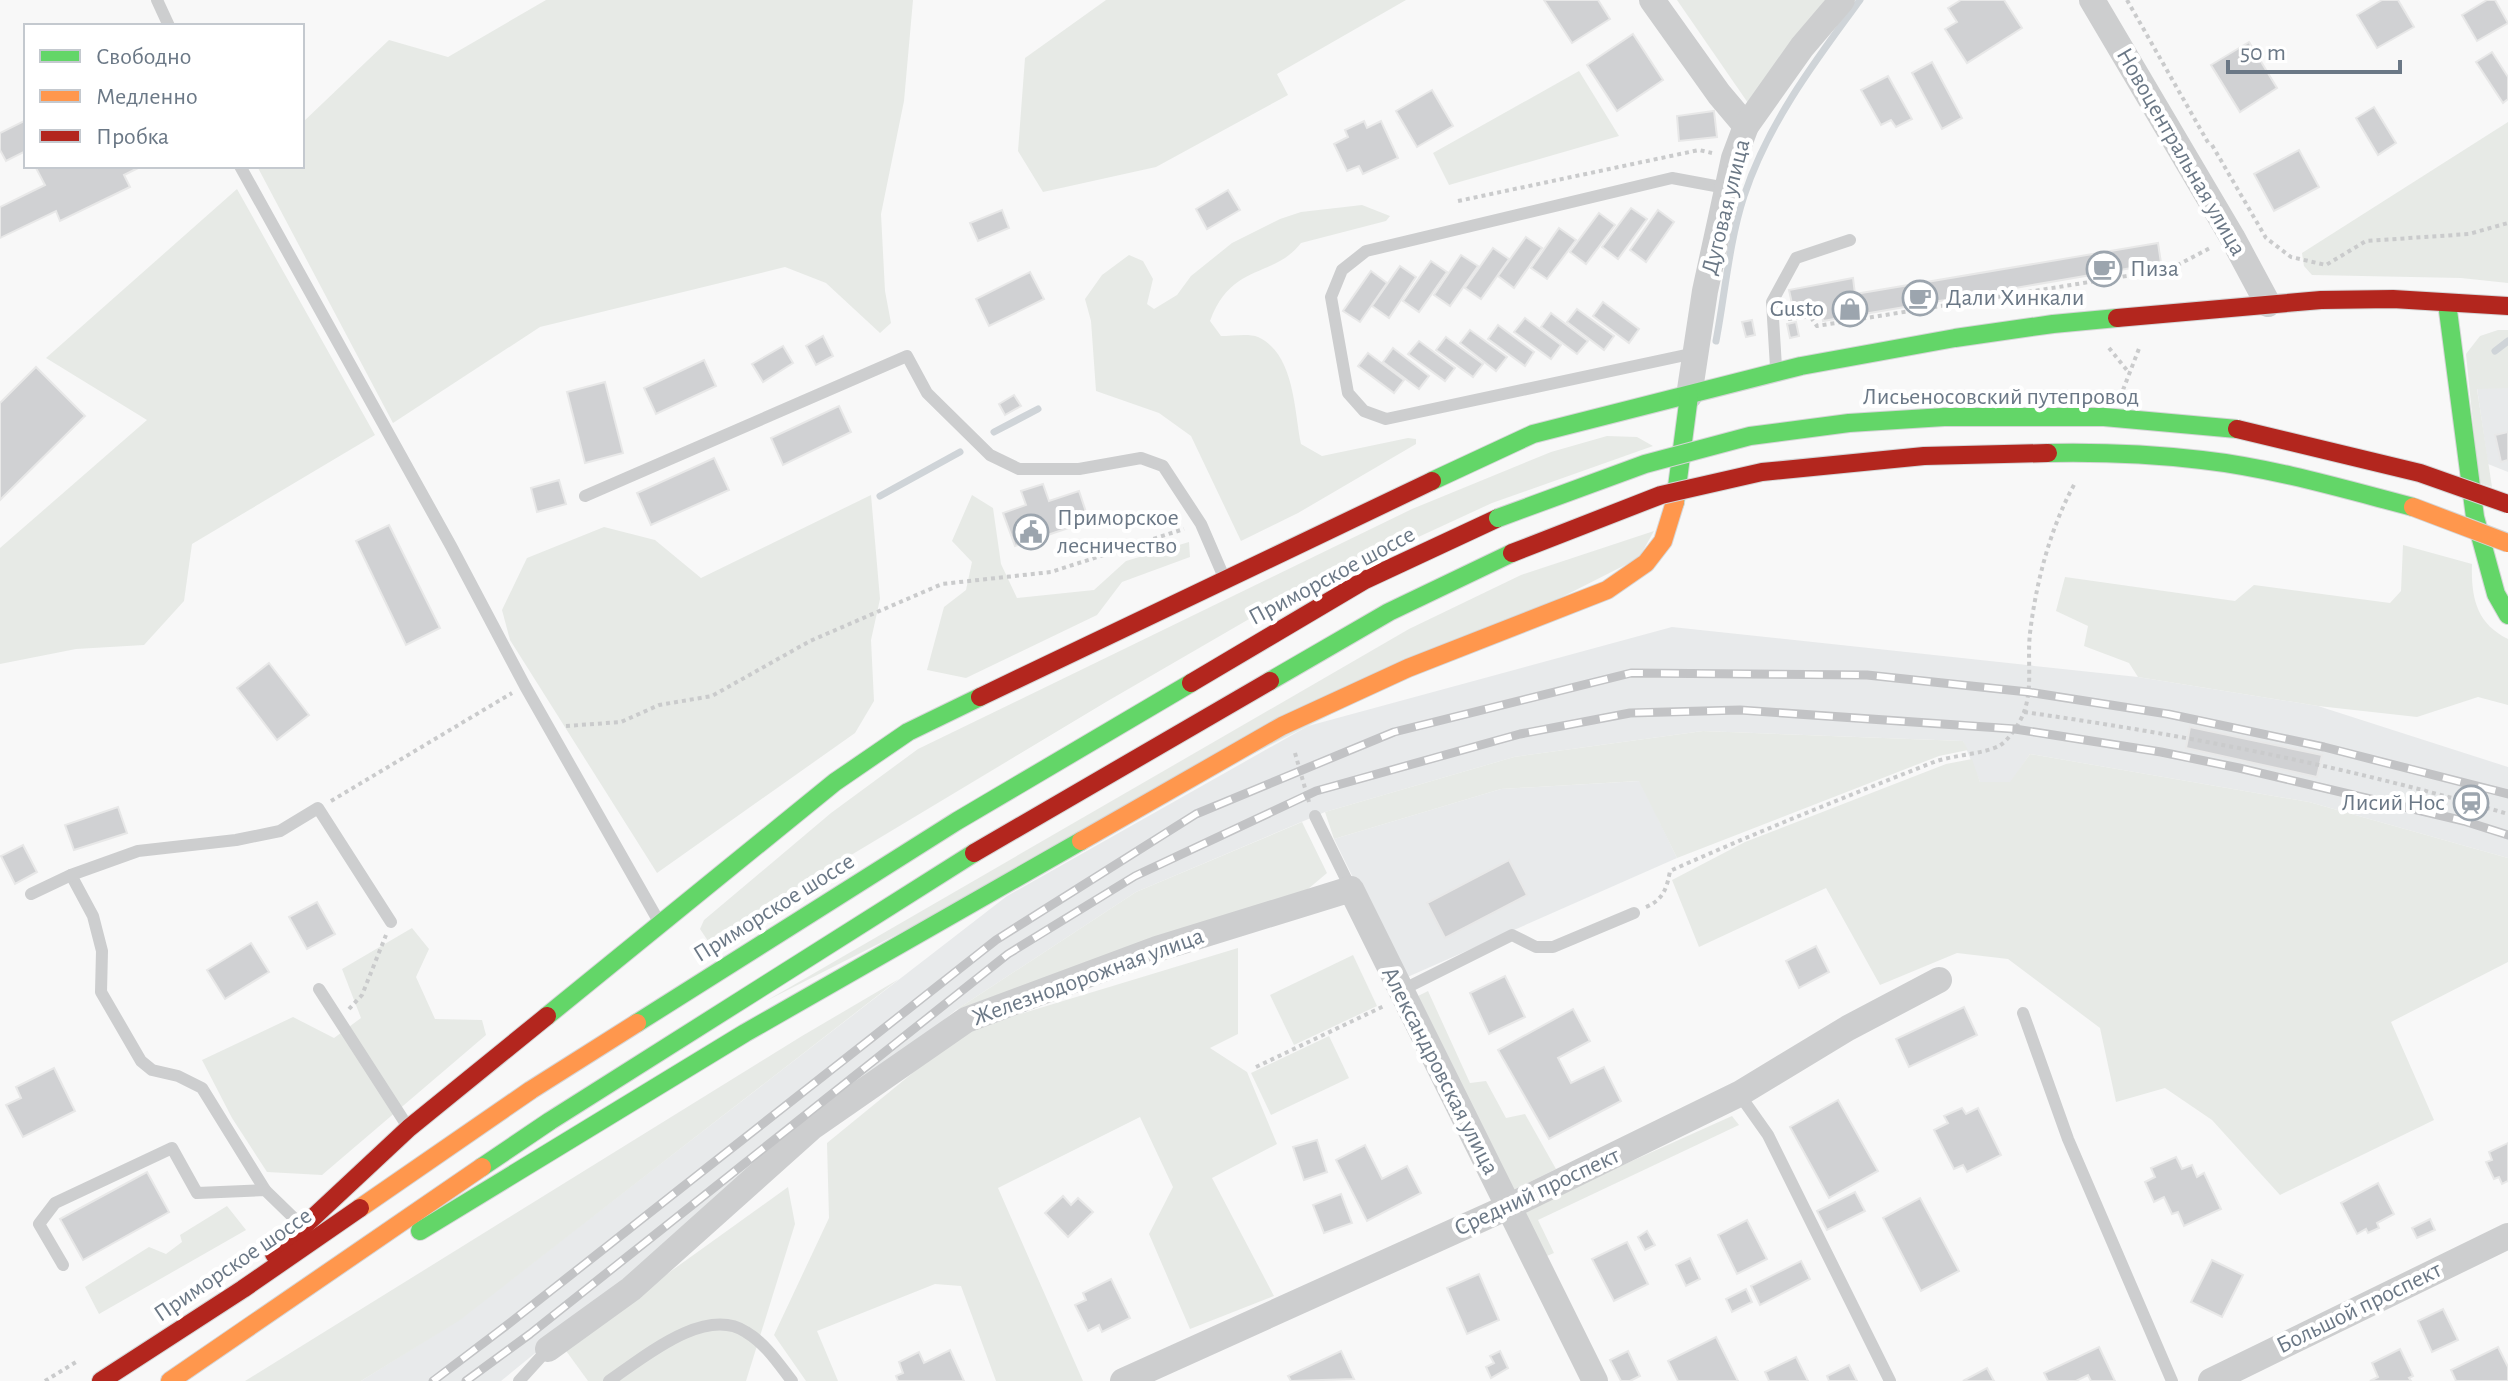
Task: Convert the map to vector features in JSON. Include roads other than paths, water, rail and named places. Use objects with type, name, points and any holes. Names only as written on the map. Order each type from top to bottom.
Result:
[{"type":"main road","points":[[243,1289],[302,1226],[409,1128],[835,782],[908,732],[1533,434],[1777,373],[1955,338],[2053,324],[2321,300],[2378,299],[2508,306]]},
{"type":"main road","points":[[2447,303],[2466,454],[2485,566],[2495,597],[2508,615]]},
{"type":"main road","points":[[172,1381],[745,1033],[1282,726],[1408,668],[1607,590],[1646,563],[1663,541],[1678,493],[1689,396]]},
{"type":"main road","name":"Лисьеносовский путепровод","points":[[1498,518],[1645,464],[1750,436],[1849,423],[1971,417],[2104,417],[2225,426],[2420,473],[2508,504]]},
{"type":"main road","points":[[172,1381],[550,1121],[969,856],[1389,612],[1512,553],[1661,495],[1762,472],[1924,456],[2099,452],[2203,460],[2276,473],[2412,507],[2508,543]]},
{"type":"main road","name":"Приморское шоссе","points":[[101,1381],[243,1289],[531,1090],[957,821],[1365,580],[1498,518]]},
{"type":"street","points":[[1652,0],[1719,94],[1746,126]]},
{"type":"street","name":"Дуговая улица","points":[[1689,396],[1705,291],[1726,188],[1746,126],[1802,47],[1842,0]]},
{"type":"street","name":"Новоцентральная улица","points":[[2092,0],[2187,159],[2268,304]]},
{"type":"street","name":"Александровская улица","points":[[1351,889],[1595,1381]]},
{"type":"street","name":"Железнодорожная улица","points":[[548,1349],[631,1289],[812,1127],[966,1020],[1157,949],[1351,889]]},
{"type":"street","name":"Средний проспект","points":[[1123,1381],[1508,1207],[1739,1094],[1848,1028],[1939,980]]},
{"type":"street","name":"Большой проспект","points":[[2211,1381],[2508,1236]]},
{"type":"lane","points":[[157,0],[168,24]]},
{"type":"lane","points":[[241,168],[525,686],[660,923]]},
{"type":"lane","points":[[1695,353],[1386,419],[1364,411],[1348,393],[1331,297],[1342,270],[1366,251],[1672,178],[1726,188]]},
{"type":"lane","points":[[1777,373],[1771,322],[1772,302],[1796,258],[1850,240]]},
{"type":"lane","points":[[585,496],[907,356],[927,393],[990,455],[1019,469],[1079,469],[1141,458],[1163,466],[1201,524],[1225,580]]},
{"type":"lane","points":[[31,894],[71,875],[138,851],[236,840],[280,831],[318,808],[391,922]]},
{"type":"lane","points":[[1315,816],[1351,889]]},
{"type":"lane","points":[[71,875],[93,916],[102,951],[101,992],[141,1061],[152,1070],[178,1076],[202,1088],[265,1190],[302,1226]]},
{"type":"lane","points":[[1402,994],[1512,935],[1536,947],[1553,947],[1634,913]]},
{"type":"lane","points":[[319,989],[409,1128]]},
{"type":"lane","points":[[2023,1013],[2068,1139],[2172,1381]]},
{"type":"lane","points":[[1739,1094],[1768,1135],[1890,1381]]},
{"type":"lane","points":[[63,1265],[39,1224],[55,1203],[172,1148],[197,1193],[265,1190]]},
{"type":"lane","points":[[609,1381],[679,1335],[714,1324],[731,1324],[746,1331],[766,1347],[792,1381]]},
{"type":"lane","points":[[519,1381],[548,1349]]},
{"type":"waterway","points":[[1716,341],[1735,231],[1754,169],[1794,94],[1860,0]]},
{"type":"waterway","points":[[2495,351],[2508,341]]},
{"type":"waterway","points":[[994,432],[1038,409]]},
{"type":"waterway","points":[[880,496],[960,452]]},
{"type":"railway","points":[[433,1381],[996,940],[1196,814],[1394,732],[1631,673],[1867,675],[2028,692],[2168,714],[2324,747],[2508,794]]},
{"type":"railway","points":[[466,1381],[530,1334],[1008,954],[1135,876],[1316,791],[1520,734],[1630,713],[1740,710],[2015,729],[2239,768],[2464,821],[2508,835]]},
{"type":"place","name":"Пиза","points":[[2104,269]]},
{"type":"place","name":"Дали Хинкали","points":[[1920,298]]},
{"type":"place","name":"Gusto","points":[[1850,309]]},
{"type":"place","name":"Приморское лесничество","points":[[1031,532]]},
{"type":"place","name":"Лисий Нос","points":[[2471,803]]}]
